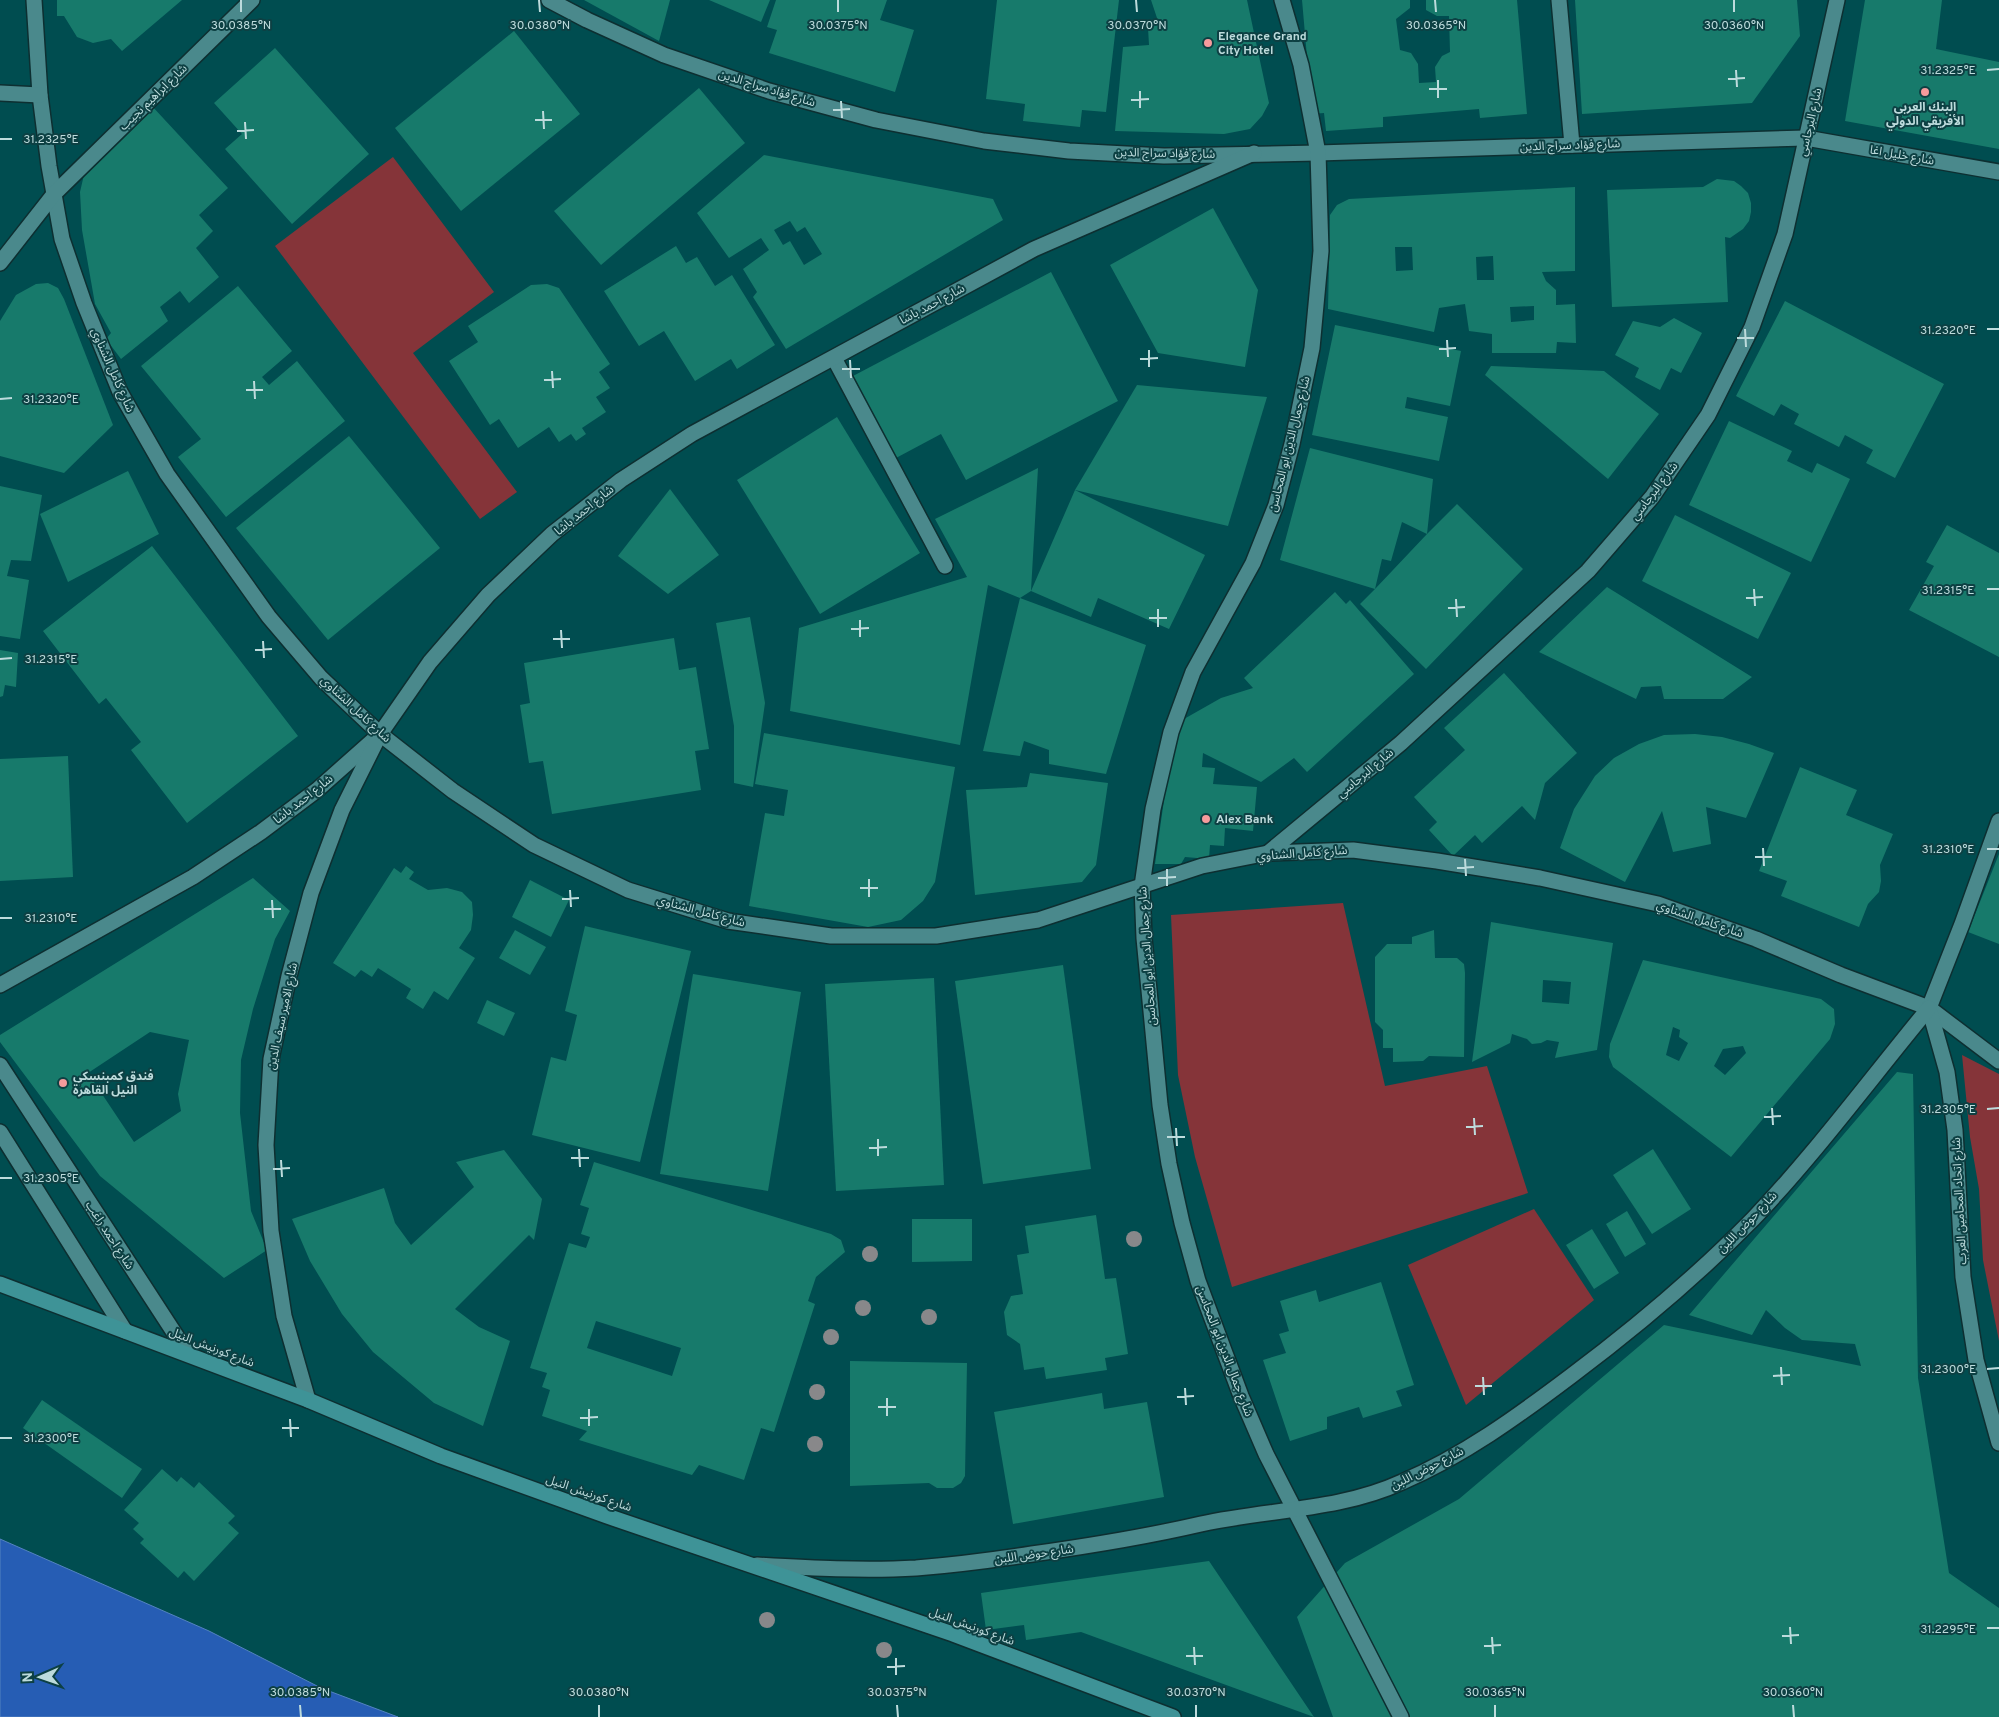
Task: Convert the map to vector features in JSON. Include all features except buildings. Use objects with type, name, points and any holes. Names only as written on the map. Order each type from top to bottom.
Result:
[{"type":"highway","name":"شارع كورنيش النيل","points":[[0,1284],[308,1400],[441,1456],[607,1516],[953,1634],[1173,1717]]},
{"type":"street","name":"شارع كامل الشناوي","points":[[34,0],[40,95],[62,239],[84,303],[120,392],[166,474],[269,617],[321,678],[380,734],[454,791],[534,845],[628,890],[728,920],[831,936],[936,936],[1038,920],[1202,866],[1268,853],[1353,850],[1540,878],[1658,904],[1756,939],[1841,975],[1930,1008],[1999,1061]]},
{"type":"street","name":"شارع ابراهيم نجيب","points":[[54,194],[252,0]]},
{"type":"street","name":"شارع فؤاد سراج الدين","points":[[549,0],[587,20],[664,54],[769,91],[876,120],[984,141],[1070,150],[1164,156],[1806,138]]},
{"type":"street","name":"شارع جمال الدين ابو المحاسن","points":[[1282,0],[1301,65],[1318,153],[1321,251],[1312,348],[1292,444],[1276,505],[1253,564],[1193,672],[1171,732],[1153,808],[1142,886],[1149,1000],[1160,1106],[1169,1164],[1182,1223],[1198,1281],[1241,1396],[1266,1454],[1401,1717]]},
{"type":"street","points":[[1559,0],[1572,146]]},
{"type":"street","name":"شارع البرجاسي","points":[[1268,853],[1401,743],[1588,571],[1652,497],[1708,415],[1752,327],[1785,234],[1837,0]]},
{"type":"street","points":[[0,93],[40,95]]},
{"type":"street","name":"شارع خليل اغا","points":[[1806,138],[1999,172]]},
{"type":"street","name":"شارع احمد باشا","points":[[0,985],[201,872],[261,832],[317,790],[380,734],[430,662],[488,595],[552,534],[621,480],[692,434],[1034,250],[1254,153]]},
{"type":"street","points":[[0,263],[54,194]]},
{"type":"street","points":[[834,358],[945,566]]},
{"type":"street","name":"شارع الامير سيف الدين","points":[[308,1400],[284,1316],[271,1231],[266,1145],[270,1059],[311,893],[342,810],[380,734]]},
{"type":"street","points":[[1930,1008],[1999,821]]},
{"type":"street","name":"شارع اتحاد المحامين العرب","points":[[1930,1008],[1947,1072],[1955,1130],[1963,1277],[1973,1342],[1976,1360],[1999,1443]]},
{"type":"street","name":"شارع حوض اللبن","points":[[753,1565],[851,1569],[916,1568],[977,1562],[1113,1542],[1248,1515],[1332,1504],[1364,1496],[1402,1482],[1461,1452],[1539,1400],[1613,1344],[1685,1284],[1753,1218],[1816,1149],[1930,1008]]},
{"type":"street","name":"شارع احمد راغب","points":[[0,1065],[188,1354]]},
{"type":"street","points":[[0,1132],[125,1331]]},
{"type":"shaded area","points":[[393,157],[494,292],[413,353],[517,492],[480,519],[275,246]]},
{"type":"shaded area","points":[[1343,903],[1385,1086],[1487,1066],[1528,1193],[1232,1287],[1195,1157],[1178,1075],[1171,915]]},
{"type":"shaded area","points":[[1962,1055],[1999,1074],[1999,1341],[1983,1260],[1979,1189],[1970,1137]]},
{"type":"shaded area","points":[[1534,1209],[1594,1300],[1466,1405],[1408,1265]]},
{"type":"water","points":[[0,1539],[209,1631],[321,1688],[398,1717],[0,1717]]},
{"type":"place","name":"Elegance Grand City Hotel","points":[[1208,43]]},
{"type":"place","name":"البنك العربي الأفريقي الدولي","points":[[1925,92]]},
{"type":"place","name":"Alex Bank","points":[[1206,819]]},
{"type":"place","name":"فندق كمبنسكي النيل القاهرة","points":[[63,1083]]}]
